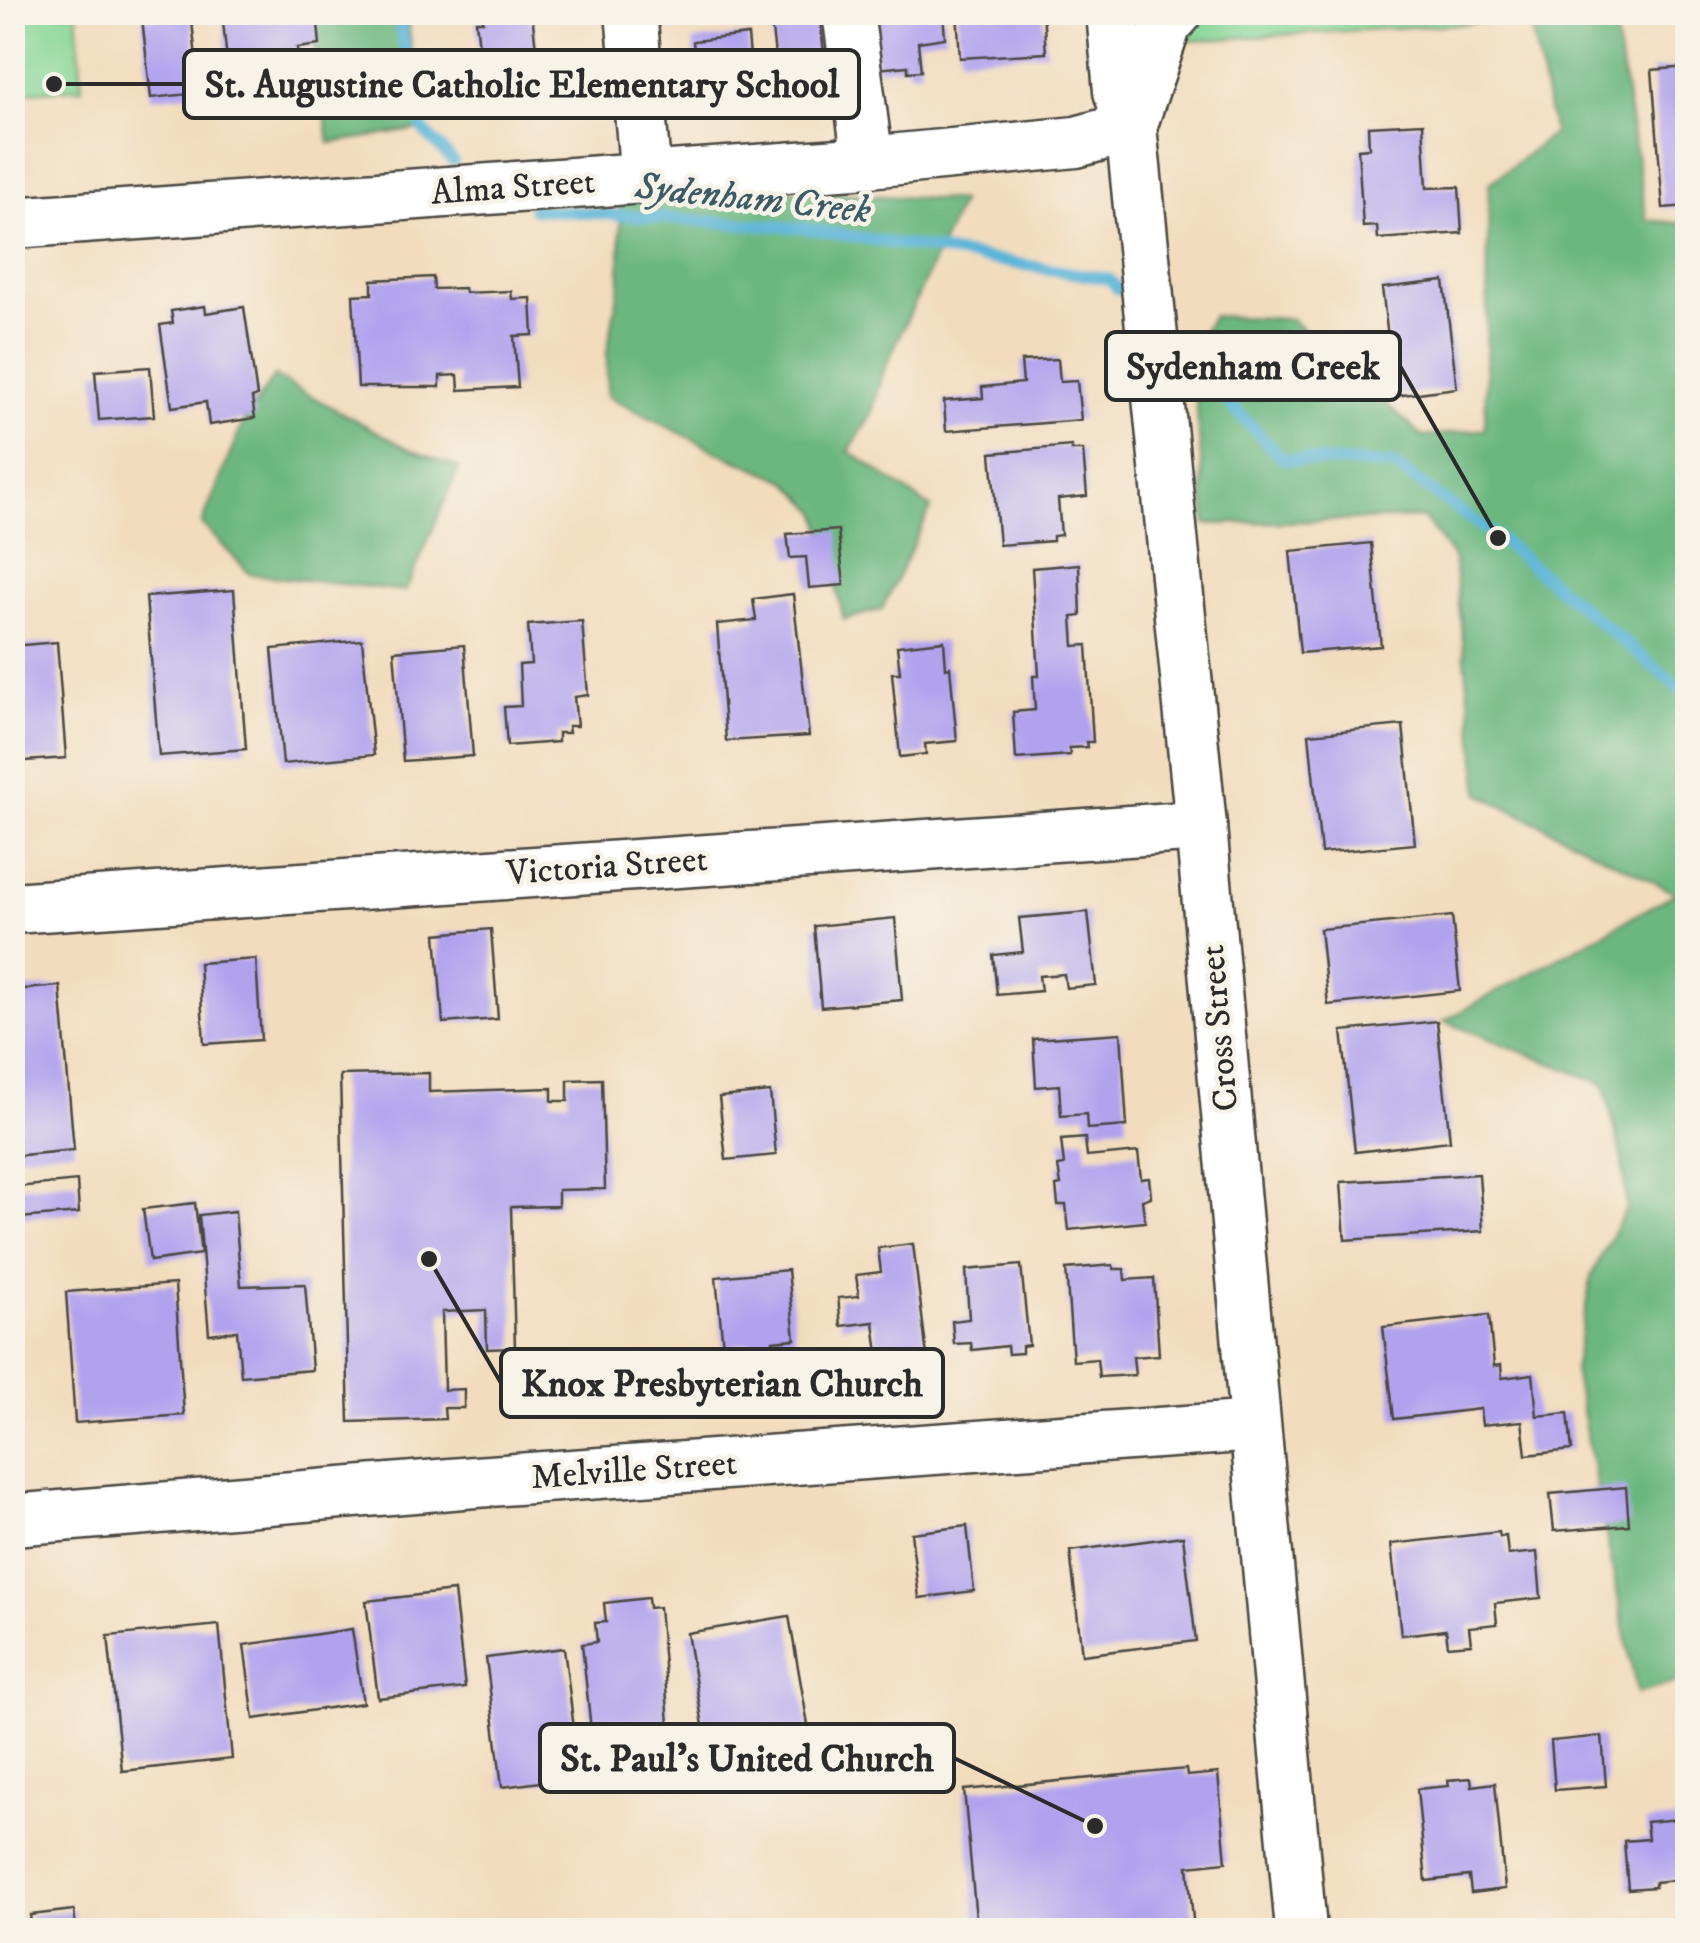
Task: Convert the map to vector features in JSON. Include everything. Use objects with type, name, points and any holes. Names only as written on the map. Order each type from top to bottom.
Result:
[{"type":"street","points":[[631,12],[646,178]]},
{"type":"street","points":[[848,12],[868,162]]},
{"type":"street","points":[[1112,12],[1118,90],[1131,127]]},
{"type":"street","points":[[1131,127],[1166,24],[1178,12]]},
{"type":"street","name":"Alma Street","points":[[12,223],[868,162],[1076,142],[1131,127]]},
{"type":"street","name":"Cross Street","points":[[1131,127],[1201,826],[1300,1930]]},
{"type":"street","name":"Victoria Street","points":[[12,908],[1201,826]]},
{"type":"street","name":"Melville Street","points":[[12,1520],[474,1482],[1255,1426]]},
{"type":"green space","points":[[77,13],[82,88],[13,93],[13,16]]},
{"type":"green space","points":[[311,13],[407,13],[422,129],[329,143]]},
{"type":"green space","points":[[1091,13],[1570,13],[1518,20],[1096,47]]},
{"type":"green space","points":[[1613,17],[1647,220],[1688,224],[1687,1679],[1637,1694],[1574,1370],[1592,1274],[1627,1207],[1622,1159],[1604,1084],[1444,1021],[1676,893],[1480,794],[1454,559],[1424,518],[1206,524],[1192,347],[1213,316],[1291,319],[1423,437],[1485,429],[1489,184],[1554,133],[1529,18]]},
{"type":"green space","points":[[621,180],[961,201],[884,370],[871,416],[849,451],[931,508],[882,609],[844,620],[818,512],[787,481],[720,453],[607,396],[607,352],[620,283]]},
{"type":"green space","points":[[274,376],[411,450],[459,468],[406,591],[250,574],[202,524],[242,425]]},
{"type":"building","points":[[222,12],[317,12],[320,45],[297,48],[301,83],[230,90]]},
{"type":"building","points":[[482,12],[532,12],[536,50],[546,49],[549,87],[516,90],[513,59],[490,62],[489,55],[480,56],[476,21],[483,21]]},
{"type":"building","points":[[770,12],[819,12],[827,77],[778,82]]},
{"type":"building","points":[[871,12],[943,12],[945,38],[918,42],[921,71],[908,72],[908,66],[877,69]]},
{"type":"building","points":[[957,12],[1043,12],[1046,53],[960,58]]},
{"type":"building","points":[[191,13],[200,93],[151,98],[142,19]]},
{"type":"building","points":[[748,35],[752,79],[697,85],[693,41]]},
{"type":"building","points":[[1688,67],[1688,206],[1663,208],[1652,70]]},
{"type":"building","points":[[1423,123],[1427,188],[1459,187],[1462,233],[1378,239],[1377,226],[1363,227],[1358,149],[1369,148],[1368,126]]},
{"type":"building","points":[[433,277],[434,289],[464,288],[465,293],[511,291],[512,299],[531,298],[533,335],[514,336],[518,387],[459,390],[458,375],[440,376],[440,387],[358,387],[353,295],[372,294],[372,280]]},
{"type":"building","points":[[1444,281],[1457,388],[1395,396],[1382,288]]},
{"type":"building","points":[[205,306],[206,313],[244,307],[257,396],[252,398],[255,418],[209,425],[206,402],[172,407],[160,325],[173,323],[171,311]]},
{"type":"building","points":[[15,350],[24,454],[12,455],[12,351]]},
{"type":"building","points":[[1058,359],[1060,382],[1077,381],[1081,420],[946,431],[944,401],[983,398],[982,387],[1023,383],[1021,361]]},
{"type":"building","points":[[150,367],[154,416],[99,420],[95,371]]},
{"type":"building","points":[[1071,446],[1071,450],[1083,450],[1087,496],[1058,499],[1061,535],[1053,536],[1053,541],[999,545],[991,453]]},
{"type":"building","points":[[838,530],[844,585],[809,588],[806,557],[790,558],[787,534]]},
{"type":"building","points":[[1371,543],[1381,646],[1300,653],[1290,551]]},
{"type":"building","points":[[1079,564],[1081,616],[1072,617],[1074,646],[1087,645],[1093,742],[1086,742],[1087,747],[1069,748],[1070,755],[1016,759],[1013,712],[1035,710],[1033,676],[1039,676],[1032,568]]},
{"type":"building","points":[[234,590],[246,749],[159,756],[146,597]]},
{"type":"building","points":[[793,594],[809,736],[726,741],[717,624],[756,620],[753,599]]},
{"type":"building","points":[[582,621],[588,695],[574,697],[577,726],[568,726],[569,733],[558,733],[558,742],[507,746],[504,707],[521,706],[519,665],[531,664],[528,625]]},
{"type":"building","points":[[362,640],[374,755],[283,764],[272,649]]},
{"type":"building","points":[[944,641],[957,741],[925,744],[926,754],[900,757],[892,673],[900,673],[897,646]]},
{"type":"building","points":[[57,642],[66,758],[12,762],[12,646]]},
{"type":"building","points":[[464,645],[473,756],[403,761],[394,651]]},
{"type":"building","points":[[1403,725],[1415,844],[1321,853],[1309,734]]},
{"type":"building","points":[[1088,912],[1096,985],[1066,988],[1064,974],[1039,976],[1041,991],[997,995],[993,955],[1023,952],[1019,918]]},
{"type":"building","points":[[1452,916],[1460,991],[1328,1005],[1320,929]]},
{"type":"building","points":[[895,918],[902,1000],[821,1007],[814,926]]},
{"type":"building","points":[[491,929],[498,1019],[443,1023],[436,934]]},
{"type":"building","points":[[256,959],[261,1040],[204,1044],[199,963]]},
{"type":"building","points":[[60,986],[74,1150],[12,1156],[12,990]]},
{"type":"building","points":[[1437,1021],[1450,1141],[1355,1152],[1342,1031]]},
{"type":"building","points":[[1121,1033],[1127,1126],[1087,1129],[1086,1114],[1061,1116],[1059,1085],[1036,1087],[1033,1039]]},
{"type":"building","points":[[429,1073],[429,1092],[552,1088],[552,1101],[568,1101],[568,1080],[602,1079],[605,1189],[558,1190],[558,1206],[511,1207],[515,1348],[487,1349],[486,1310],[442,1312],[444,1390],[464,1389],[464,1408],[444,1408],[445,1419],[349,1422],[340,1075]]},
{"type":"building","points":[[770,1092],[776,1155],[726,1160],[719,1097]]},
{"type":"building","points":[[1085,1138],[1087,1157],[1138,1152],[1141,1179],[1149,1178],[1151,1197],[1142,1200],[1145,1222],[1069,1230],[1066,1205],[1058,1205],[1056,1186],[1061,1185],[1058,1166],[1064,1165],[1061,1140]]},
{"type":"building","points":[[1479,1174],[1483,1231],[1345,1240],[1341,1182]]},
{"type":"building","points":[[77,1181],[79,1213],[19,1218],[16,1187]]},
{"type":"building","points":[[195,1203],[201,1254],[150,1261],[143,1209]]},
{"type":"building","points":[[235,1211],[241,1286],[305,1284],[312,1370],[241,1376],[237,1331],[209,1334],[199,1215]]},
{"type":"building","points":[[913,1244],[929,1372],[881,1378],[874,1322],[841,1326],[838,1298],[859,1296],[856,1275],[881,1272],[878,1248]]},
{"type":"building","points":[[1021,1265],[1029,1345],[1022,1346],[1022,1353],[1008,1354],[1007,1346],[972,1350],[971,1343],[954,1344],[952,1321],[969,1319],[966,1270]]},
{"type":"building","points":[[1113,1265],[1114,1269],[1124,1269],[1125,1280],[1154,1278],[1159,1355],[1133,1357],[1135,1375],[1099,1377],[1097,1359],[1073,1361],[1066,1269]]},
{"type":"building","points":[[788,1270],[795,1339],[773,1341],[774,1351],[752,1353],[751,1343],[723,1347],[716,1277]]},
{"type":"building","points":[[175,1284],[184,1415],[75,1423],[66,1292]]},
{"type":"building","points":[[1489,1315],[1494,1366],[1501,1365],[1502,1378],[1533,1374],[1537,1416],[1568,1413],[1572,1450],[1526,1455],[1522,1421],[1482,1425],[1480,1409],[1394,1419],[1383,1327]]},
{"type":"building","points":[[1626,1487],[1629,1525],[1554,1531],[1550,1494]]},
{"type":"building","points":[[967,1526],[974,1591],[919,1598],[911,1533]]},
{"type":"building","points":[[1499,1532],[1500,1537],[1506,1536],[1508,1555],[1537,1552],[1541,1598],[1495,1603],[1497,1624],[1469,1627],[1471,1644],[1448,1646],[1446,1630],[1401,1635],[1391,1544]]},
{"type":"building","points":[[1183,1536],[1196,1641],[1082,1655],[1070,1551]]},
{"type":"building","points":[[454,1591],[465,1688],[378,1698],[366,1601]]},
{"type":"building","points":[[648,1598],[649,1608],[659,1607],[669,1723],[591,1730],[582,1644],[597,1642],[595,1623],[606,1622],[604,1603]]},
{"type":"building","points":[[789,1616],[811,1742],[709,1760],[687,1633]]},
{"type":"building","points":[[219,1625],[232,1759],[122,1771],[108,1636]]},
{"type":"building","points":[[352,1629],[363,1703],[254,1719],[244,1645]]},
{"type":"building","points":[[564,1648],[580,1777],[502,1787],[486,1658]]},
{"type":"building","points":[[1602,1736],[1606,1786],[1555,1790],[1551,1741]]},
{"type":"building","points":[[1186,1769],[1187,1776],[1218,1773],[1226,1862],[1188,1866],[1194,1930],[977,1930],[964,1790]]},
{"type":"building","points":[[1471,1778],[1472,1786],[1495,1783],[1505,1889],[1471,1893],[1469,1876],[1426,1881],[1417,1789],[1449,1786],[1448,1780]]},
{"type":"building","points":[[1679,1819],[1681,1835],[1688,1835],[1688,1879],[1628,1889],[1624,1841],[1648,1839],[1646,1822]]},
{"type":"building","points":[[74,1910],[76,1930],[32,1930],[30,1915]]},
{"type":"waterway","name":"Sydenham Creek","points":[[397,12],[422,129],[453,161]]},
{"type":"waterway","name":"Sydenham Creek","points":[[533,209],[802,228],[1109,279],[1118,289]]},
{"type":"waterway","name":"Sydenham Creek","points":[[1184,357],[1283,459],[1394,465],[1498,538],[1688,695]]},
{"type":"place","name":"St. Augustine Catholic Elementary School","points":[[54,84]]},
{"type":"place","name":"Sydenham Creek","points":[[1498,538]]},
{"type":"place","name":"Knox Presbyterian Church","points":[[429,1259]]},
{"type":"place","name":"St. Paul's United Church","points":[[1095,1826]]}]
